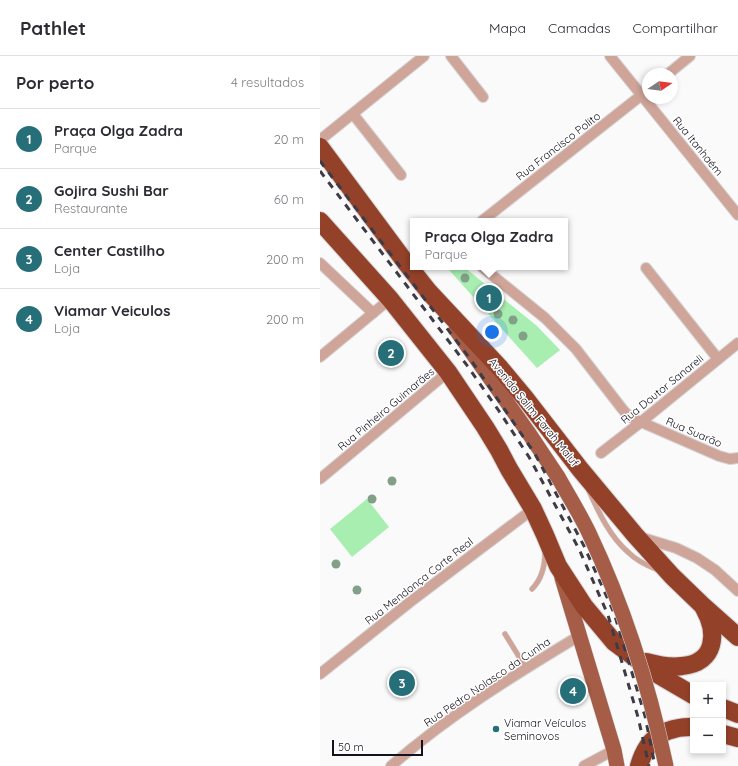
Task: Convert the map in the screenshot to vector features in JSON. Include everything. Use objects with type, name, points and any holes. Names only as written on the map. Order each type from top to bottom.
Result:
[{"type":"highway","name":"Avenida Salim Farah Maluf","points":[[320,147],[409,262]]},
{"type":"highway","points":[[320,221],[390,298],[448,372],[485,427],[532,509],[558,566],[584,606],[614,642],[657,674],[690,693]]},
{"type":"highway","name":"Avenida Salim Farah Maluf","points":[[414,270],[429,292],[500,368],[580,469],[635,535],[672,576],[738,637]]},
{"type":"highway","points":[[641,662],[682,666],[702,660],[712,643],[712,631],[702,605]]},
{"type":"highway","points":[[726,709],[738,714]]},
{"type":"highway","points":[[639,766],[648,745],[658,735],[670,730],[689,727]]},
{"type":"highway","points":[[726,735],[738,738]]},
{"type":"main road","points":[[429,292],[558,477],[588,531],[624,616],[646,686],[666,766]]},
{"type":"main road","points":[[558,566],[614,750],[617,766]]},
{"type":"street","points":[[320,140],[424,56]]},
{"type":"street","points":[[451,56],[483,97]]},
{"type":"street","name":"Rua Itanhaém","points":[[610,56],[642,89]]},
{"type":"street","points":[[675,68],[690,56]]},
{"type":"street","name":"Rua Francisco Polito","points":[[486,218],[642,94]]},
{"type":"street","name":"Rua Itanhaém","points":[[654,104],[738,215]]},
{"type":"street","points":[[353,114],[401,175]]},
{"type":"street","points":[[320,263],[373,313]]},
{"type":"street","points":[[646,268],[718,359]]},
{"type":"street","name":"Rua Suarão","points":[[486,270],[545,318],[576,350],[627,415],[633,420],[641,422],[719,456],[730,459],[738,458]]},
{"type":"street","points":[[320,357],[390,298]]},
{"type":"street","name":"Rua Doutor Sanareli","points":[[601,453],[738,343]]},
{"type":"street","name":"Rua Pinheiro Guimarães","points":[[320,480],[448,372]]},
{"type":"street","name":"Rua Mendonça Corte Real","points":[[320,674],[410,602],[532,509]]},
{"type":"street","points":[[635,535],[676,548],[697,558],[716,570],[738,591]]},
{"type":"street","name":"Rua Pedro Nolasco da Cunha","points":[[391,766],[437,728],[579,636]]},
{"type":"street","points":[[584,766],[614,750]]},
{"type":"lane","points":[[580,469],[602,518],[615,539],[629,554],[635,558],[672,576]]},
{"type":"lane","points":[[532,589],[540,578],[545,563],[545,535]]},
{"type":"lane","points":[[505,634],[529,667]]},
{"type":"green space","points":[[449,270],[468,270],[537,326],[560,350],[537,368]]},
{"type":"green space","points":[[367,499],[389,527],[352,557],[330,529]]},
{"type":"railway","points":[[320,161],[471,360],[535,454],[584,546],[614,613],[645,716],[655,766]]},
{"type":"railway","points":[[320,171],[466,364],[529,457],[579,549],[608,615],[638,717],[649,766]]},
{"type":"place","name":"Praça Olga Zadra","points":[[489,298]]},
{"type":"place","name":"Gojira Sushi Bar","points":[[391,353]]},
{"type":"place","name":"Center Castilho","points":[[402,683]]},
{"type":"place","name":"Viamar Veiculos","points":[[573,691]]},
{"type":"place","name":"Viamar Veículos Seminovos","points":[[496,729]]}]
